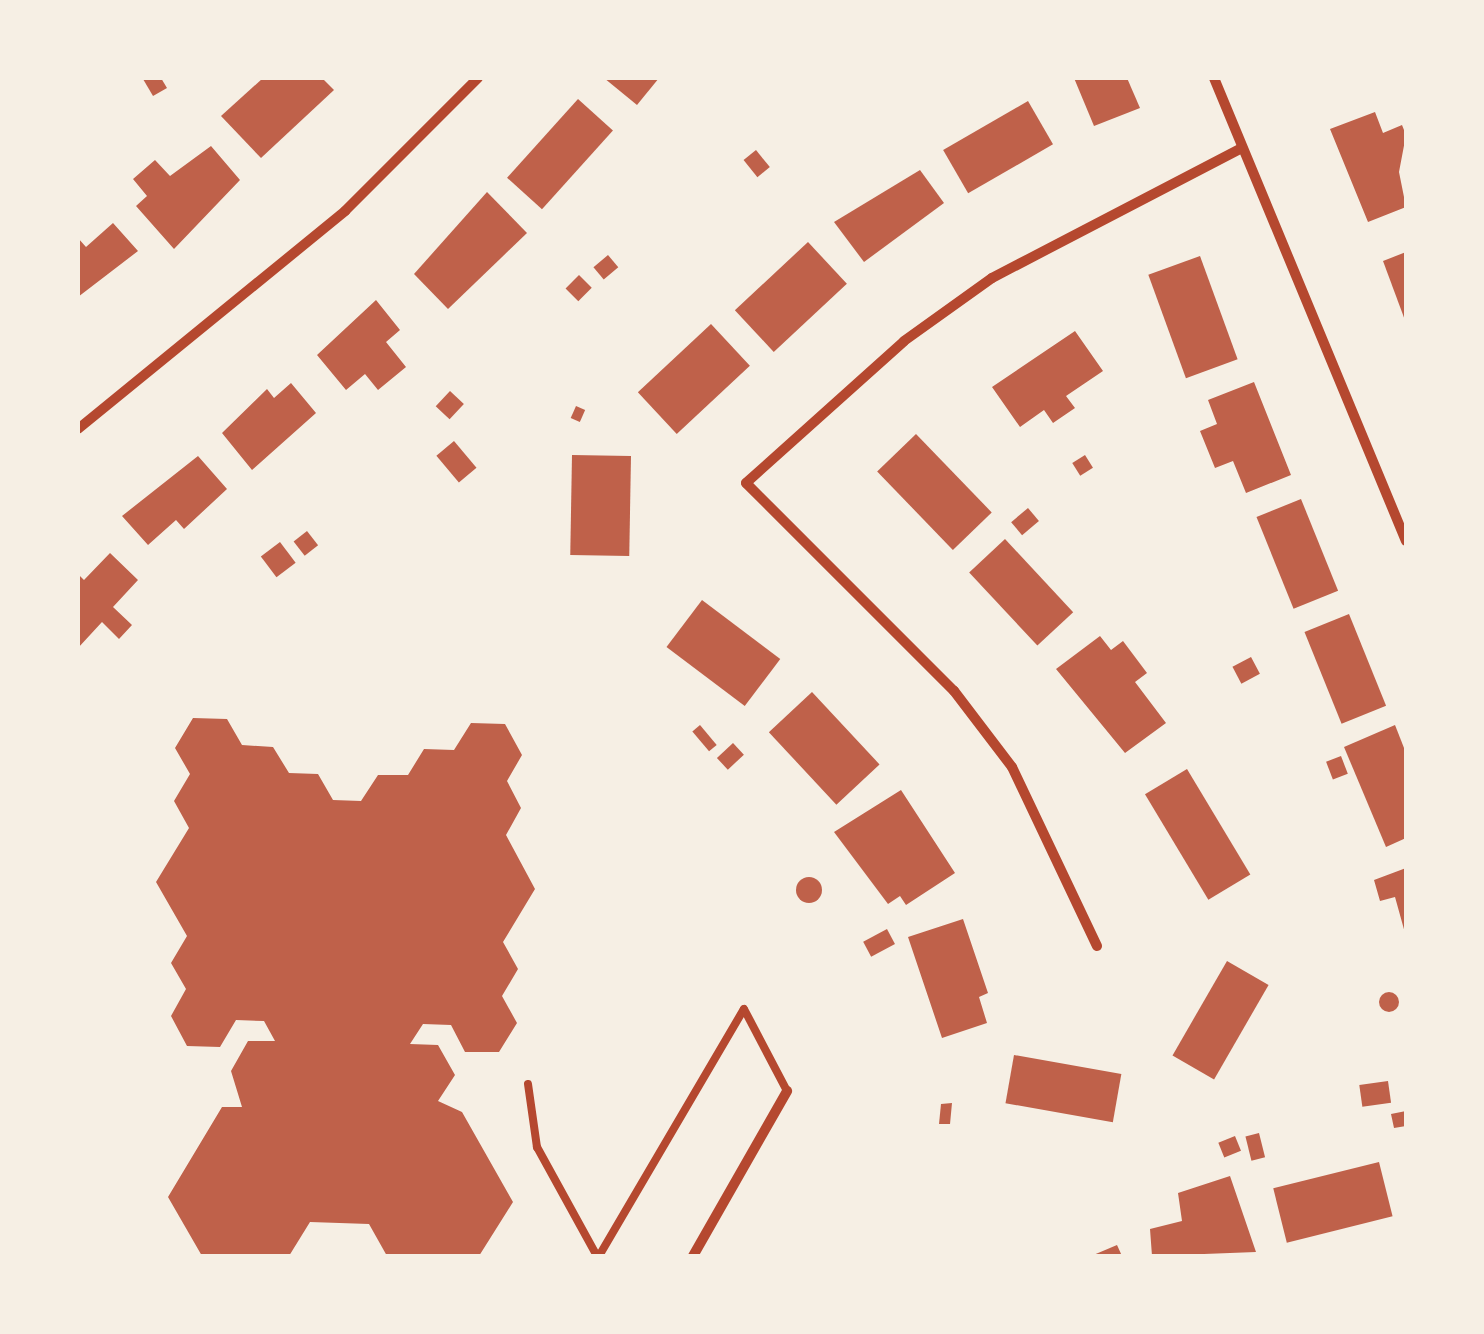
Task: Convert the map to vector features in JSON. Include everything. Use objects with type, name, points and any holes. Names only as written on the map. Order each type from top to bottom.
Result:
[{"type":"street","points":[[78,429],[345,211],[478,78]]},
{"type":"street","points":[[1214,78],[1240,149],[1406,542]]},
{"type":"street","points":[[1097,946],[1050,834],[1000,752],[821,550],[746,483],[904,341],[992,278],[1240,149]]},
{"type":"street","points":[[693,1256],[787,1091]]},
{"type":"lane","points":[[528,1084],[536,1147],[598,1256],[744,1009],[787,1091]]},
{"type":"building","points":[[161,78],[167,88],[153,96],[143,79]]},
{"type":"building","points":[[263,78],[322,78],[334,90],[261,158],[221,116]]},
{"type":"building","points":[[604,78],[659,78],[637,105]]},
{"type":"building","points":[[1074,78],[1127,78],[1140,108],[1094,126]]},
{"type":"building","points":[[578,99],[613,130],[542,209],[507,178]]},
{"type":"building","points":[[1028,101],[1053,144],[968,193],[943,150]]},
{"type":"building","points":[[1375,112],[1383,133],[1402,125],[1406,135],[1399,172],[1406,207],[1368,222],[1330,129]]},
{"type":"building","points":[[211,146],[240,180],[174,249],[136,206],[147,196],[133,179],[155,160],[170,176]]},
{"type":"building","points":[[756,150],[770,167],[757,177],[744,160]]},
{"type":"building","points":[[920,170],[944,203],[864,262],[834,222]]},
{"type":"building","points":[[487,192],[527,233],[448,309],[414,274]]},
{"type":"building","points":[[113,223],[138,251],[78,297],[78,238],[86,247]]},
{"type":"building","points":[[808,242],[847,284],[774,352],[735,310]]},
{"type":"building","points":[[1406,252],[1406,323],[1383,261]]},
{"type":"building","points":[[608,255],[618,267],[604,279],[593,267]]},
{"type":"building","points":[[1200,256],[1238,359],[1186,378],[1148,275]]},
{"type":"building","points":[[579,275],[592,288],[578,301],[566,288]]},
{"type":"building","points":[[376,300],[400,330],[386,342],[406,367],[378,390],[365,374],[346,390],[317,355]]},
{"type":"building","points":[[711,324],[750,366],[677,434],[638,392]]},
{"type":"building","points":[[1075,331],[1103,371],[1066,396],[1075,408],[1053,423],[1044,410],[1020,427],[992,387]]},
{"type":"building","points":[[1254,382],[1291,475],[1246,493],[1233,461],[1215,468],[1200,431],[1217,424],[1208,400]]},
{"type":"building","points":[[291,383],[316,413],[252,470],[222,433],[267,389],[274,398]]},
{"type":"building","points":[[450,391],[464,404],[450,419],[436,406]]},
{"type":"building","points":[[576,406],[585,410],[580,422],[571,418]]},
{"type":"building","points":[[916,434],[992,512],[953,550],[877,472]]},
{"type":"building","points":[[454,441],[476,468],[459,483],[436,456]]},
{"type":"building","points":[[572,455],[631,456],[629,556],[570,555]]},
{"type":"building","points":[[1085,455],[1093,468],[1080,476],[1072,463]]},
{"type":"building","points":[[198,456],[227,489],[184,529],[176,520],[148,545],[122,516]]},
{"type":"building","points":[[1301,499],[1338,591],[1294,609],[1256,517]]},
{"type":"building","points":[[1028,508],[1039,521],[1022,535],[1011,522]]},
{"type":"building","points":[[307,531],[318,545],[305,556],[294,541]]},
{"type":"building","points":[[1005,539],[1073,612],[1037,646],[969,572]]},
{"type":"building","points":[[280,542],[296,563],[276,577],[261,556]]},
{"type":"building","points":[[110,553],[138,580],[113,607],[132,625],[119,639],[102,622],[78,648],[78,574],[84,580]]},
{"type":"building","points":[[702,600],[780,659],[745,706],[666,647]]},
{"type":"building","points":[[1349,614],[1386,706],[1342,724],[1304,632]]},
{"type":"building","points":[[1100,636],[1111,650],[1123,641],[1147,673],[1135,682],[1166,723],[1125,753],[1056,669]]},
{"type":"building","points":[[1251,657],[1260,674],[1241,684],[1232,667]]},
{"type":"building","points":[[812,692],[880,764],[836,805],[769,732]]},
{"type":"building","points":[[193,718],[227,719],[242,745],[273,747],[289,773],[318,774],[333,800],[361,801],[378,775],[408,775],[424,749],[454,750],[471,723],[505,724],[522,755],[507,781],[521,808],[506,835],[535,889],[503,942],[518,969],[502,996],[517,1023],[499,1052],[465,1052],[451,1025],[423,1024],[410,1044],[438,1045],[455,1075],[438,1101],[462,1112],[513,1202],[479,1256],[387,1256],[369,1224],[310,1222],[289,1256],[202,1256],[168,1197],[222,1107],[242,1107],[231,1071],[248,1041],[275,1041],[264,1021],[236,1020],[220,1047],[187,1046],[171,1016],[186,989],[171,963],[187,936],[156,882],[189,828],[174,801],[190,774],[175,748]]},
{"type":"building","points":[[700,725],[717,745],[709,751],[692,731]]},
{"type":"building","points":[[1395,725],[1406,753],[1406,838],[1386,847],[1344,747]]},
{"type":"building","points":[[733,743],[744,755],[728,770],[717,758]]},
{"type":"building","points":[[1341,756],[1348,774],[1333,779],[1326,762]]},
{"type":"building","points":[[1187,769],[1250,874],[1208,900],[1145,794]]},
{"type":"building","points":[[901,790],[955,873],[906,905],[900,896],[888,904],[834,832]]},
{"type":"building","points":[[1406,868],[1405,933],[1395,897],[1380,901],[1374,880]]},
{"type":"building","points":[[809,877],[818,881],[822,890],[818,899],[809,903],[800,899],[796,890],[800,881]]},
{"type":"building","points":[[963,919],[988,993],[979,997],[987,1023],[942,1038],[908,937]]},
{"type":"building","points":[[887,929],[895,944],[871,957],[863,942]]},
{"type":"building","points":[[1227,961],[1269,985],[1214,1079],[1172,1055]]},
{"type":"building","points":[[1389,992],[1399,1002],[1389,1012],[1379,1002]]},
{"type":"building","points":[[1014,1055],[1121,1074],[1113,1122],[1005,1103]]},
{"type":"building","points":[[1388,1081],[1391,1103],[1362,1107],[1359,1085]]},
{"type":"building","points":[[952,1103],[950,1124],[939,1124],[941,1104]]},
{"type":"building","points":[[1406,1111],[1406,1126],[1394,1128],[1391,1114]]},
{"type":"building","points":[[1259,1133],[1265,1157],[1251,1161],[1245,1136]]},
{"type":"building","points":[[1235,1136],[1241,1151],[1224,1158],[1218,1143]]},
{"type":"building","points":[[1379,1162],[1393,1216],[1287,1243],[1273,1188]]},
{"type":"building","points":[[1230,1176],[1256,1252],[1152,1256],[1150,1229],[1182,1221],[1178,1193]]},
{"type":"building","points":[[1117,1245],[1122,1256],[1091,1256]]}]
